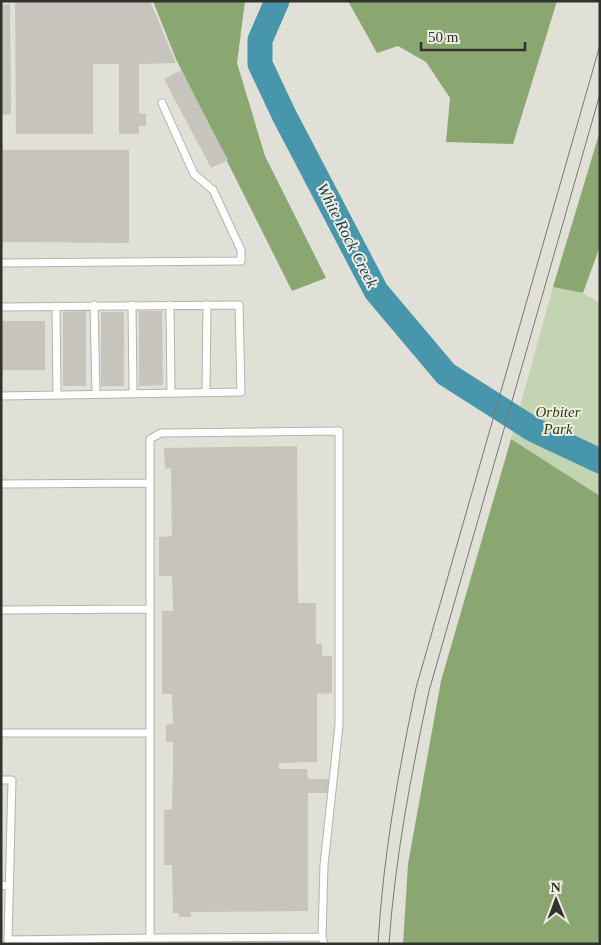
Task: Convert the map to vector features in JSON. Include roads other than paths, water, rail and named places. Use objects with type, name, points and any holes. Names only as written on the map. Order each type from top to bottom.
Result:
[{"type":"lane","points":[[1,264],[241,261],[241,250],[213,190],[194,174],[162,103]]},
{"type":"lane","points":[[132,305],[133,394]]},
{"type":"lane","points":[[170,305],[172,393]]},
{"type":"lane","points":[[206,392],[207,305]]},
{"type":"lane","points":[[1,307],[239,305],[241,392],[1,396]]},
{"type":"lane","points":[[56,306],[57,395]]},
{"type":"lane","points":[[94,306],[96,394]]},
{"type":"lane","points":[[1,780],[12,780],[9,886],[5,926],[8,942],[150,938],[323,940],[324,864],[339,725],[339,431],[161,433],[150,440],[150,938]]},
{"type":"lane","points":[[1,484],[150,483]]},
{"type":"lane","points":[[1,610],[150,609]]},
{"type":"lane","points":[[1,733],[150,733]]},
{"type":"lane","points":[[1,885],[9,886]]},
{"type":"waterway","name":"White Rock Creek","points":[[277,1],[260,40],[260,64],[284,115],[376,291],[446,374],[534,430],[600,461]]},
{"type":"tram line","points":[[378,944],[392,815],[416,688],[600,45]]},
{"type":"tram line","points":[[389,944],[395,880],[404,817],[429,691],[600,94]]},
{"type":"park label","name":"Orbiter Park","points":[[558,420]]}]
